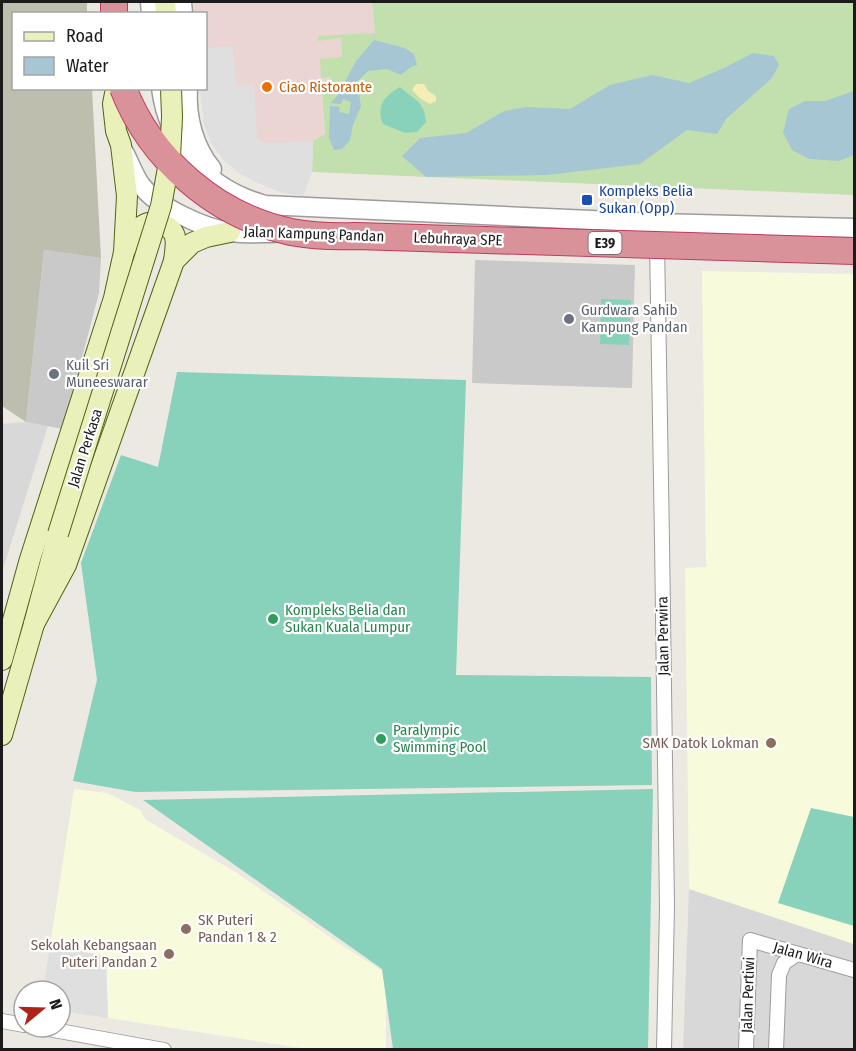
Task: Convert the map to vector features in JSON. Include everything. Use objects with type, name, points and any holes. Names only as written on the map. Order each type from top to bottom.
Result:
[{"type":"highway","name":"Lebuhraya SPE","points":[[124,90],[136,117],[148,135],[174,168],[191,183],[227,208],[289,231],[333,237],[855,250]]},
{"type":"highway","name":"Lebuhraya SPE","points":[[133,90],[154,131],[186,168],[231,199],[277,215],[358,221],[855,238]]},
{"type":"main road","name":"Jalan Kampung Pandan","points":[[116,90],[113,104],[116,131],[121,145]]},
{"type":"main road","name":"Jalan Perkasa","points":[[2,735],[58,534],[161,206],[170,157],[171,90]]},
{"type":"main road","name":"Jalan Perkasa","points":[[2,660],[30,559],[114,298],[124,252],[127,196],[121,145]]},
{"type":"main road","points":[[34,624],[66,564],[174,261],[176,244],[173,231],[169,227],[152,222],[144,224],[124,252]]},
{"type":"main road","points":[[174,261],[192,243],[230,232]]},
{"type":"street","name":"Jalan Kampung Pandan","points":[[161,90],[168,118],[190,158],[223,188],[265,205],[855,228]]},
{"type":"street","name":"Jalan Kampung Pandan","points":[[188,90],[191,126],[210,167],[230,187],[265,205]]},
{"type":"street","name":"Jalan Kampung Pandan","points":[[121,145],[142,187],[152,196],[165,206],[195,222],[230,232],[541,242],[657,242],[855,250]]},
{"type":"street","name":"Jalan Perwira","points":[[657,222],[667,907],[664,1050]]},
{"type":"street","name":"Jalan Wira","points":[[750,940],[855,970]]},
{"type":"street","name":"Jalan Pertiwi","points":[[746,1050],[750,940]]},
{"type":"street","name":"Jalan Pertiwi","points":[[776,1050],[779,975],[784,963],[797,954]]},
{"type":"street","points":[[72,1033],[164,1050]]},
{"type":"shaded area","points":[[2,2],[87,2],[87,12],[12,12],[12,90],[92,90],[101,258],[44,250],[26,422],[2,406]]},
{"type":"shaded area","points":[[193,2],[372,2],[375,33],[319,41],[341,38],[342,57],[330,77],[331,86],[322,92],[325,134],[313,141],[312,172],[303,196],[281,192],[239,173],[223,159],[211,143],[204,123],[200,90],[207,90],[207,12],[193,12]]},
{"type":"shaded area","points":[[233,46],[236,85],[254,84],[257,138],[265,143],[313,141],[312,172],[303,196],[281,192],[239,173],[223,159],[211,143],[204,123],[200,90],[207,90],[207,48]]},
{"type":"shaded area","points":[[44,250],[101,258],[99,293],[63,429],[26,422]]},
{"type":"shaded area","points":[[475,260],[635,265],[632,388],[472,383]]},
{"type":"shaded area","points":[[702,271],[854,274],[854,944],[689,889],[685,568],[706,567]]},
{"type":"shaded area","points":[[26,422],[48,426],[2,572],[2,424]]},
{"type":"shaded area","name":"SK Puteri Pandan 1 & 2","points":[[74,789],[107,793],[140,810],[146,820],[234,871],[386,973],[386,1049],[308,1049],[108,1018],[106,956],[50,946]]},
{"type":"shaded area","points":[[689,889],[854,944],[854,1049],[683,1050]]},
{"type":"shaded area","points":[[50,946],[106,956],[108,1018],[72,1013],[72,979],[45,979]]},
{"type":"green space","points":[[372,2],[854,2],[854,195],[312,172],[313,141],[325,134],[322,91],[331,86],[330,77],[321,78],[320,59],[342,57],[341,38],[318,41],[318,36],[375,33]]},
{"type":"green space","points":[[400,87],[423,109],[426,122],[417,132],[405,133],[383,124],[380,112],[383,102]]},
{"type":"green space","points":[[601,299],[631,300],[629,345],[600,344]]},
{"type":"green space","name":"Kompleks Belia dan Sukan Kuala Lumpur","points":[[177,372],[466,380],[456,675],[651,677],[652,785],[135,792],[73,781],[97,680],[81,563],[121,455],[158,467]]},
{"type":"green space","points":[[653,789],[648,1050],[393,1049],[382,969],[143,800]]},
{"type":"green space","points":[[811,808],[854,817],[854,926],[778,903]]},
{"type":"sand","points":[[416,84],[424,84],[428,91],[436,96],[436,101],[430,104],[421,99],[412,90]]},
{"type":"water","points":[[374,40],[405,48],[414,54],[417,65],[401,75],[387,69],[368,71],[357,82],[361,106],[350,140],[342,149],[334,150],[329,138],[330,106],[340,107],[339,112],[349,114],[351,102],[343,99],[341,104],[331,103],[356,61]]},
{"type":"water","points":[[753,53],[774,56],[779,65],[772,78],[726,119],[717,134],[687,130],[640,164],[548,175],[426,177],[402,156],[420,138],[466,133],[504,111],[526,107],[570,109],[610,85],[652,75],[689,83]]},
{"type":"water","points":[[854,91],[854,155],[839,161],[809,159],[792,150],[783,132],[789,109],[805,101],[825,101]]},
{"type":"place","name":"Ciao Ristorante","points":[[267,87]]},
{"type":"place","name":"Kompleks Belia Sukan (Opp)","points":[[587,200]]},
{"type":"place","name":"Gurdwara Sahib Kampung Pandan","points":[[569,319]]},
{"type":"place","name":"Kuil Sri Muneeswarar","points":[[54,374]]},
{"type":"place","name":"Kompleks Belia dan Sukan Kuala Lumpur","points":[[273,619]]},
{"type":"place","name":"Paralympic Swimming Pool","points":[[381,739]]},
{"type":"place","name":"SMK Datok Lokman","points":[[771,743]]},
{"type":"place","name":"SK Puteri Pandan 1 & 2","points":[[186,929]]},
{"type":"place","name":"Sekolah Kebangsaan Puteri Pandan 2","points":[[169,954]]}]
